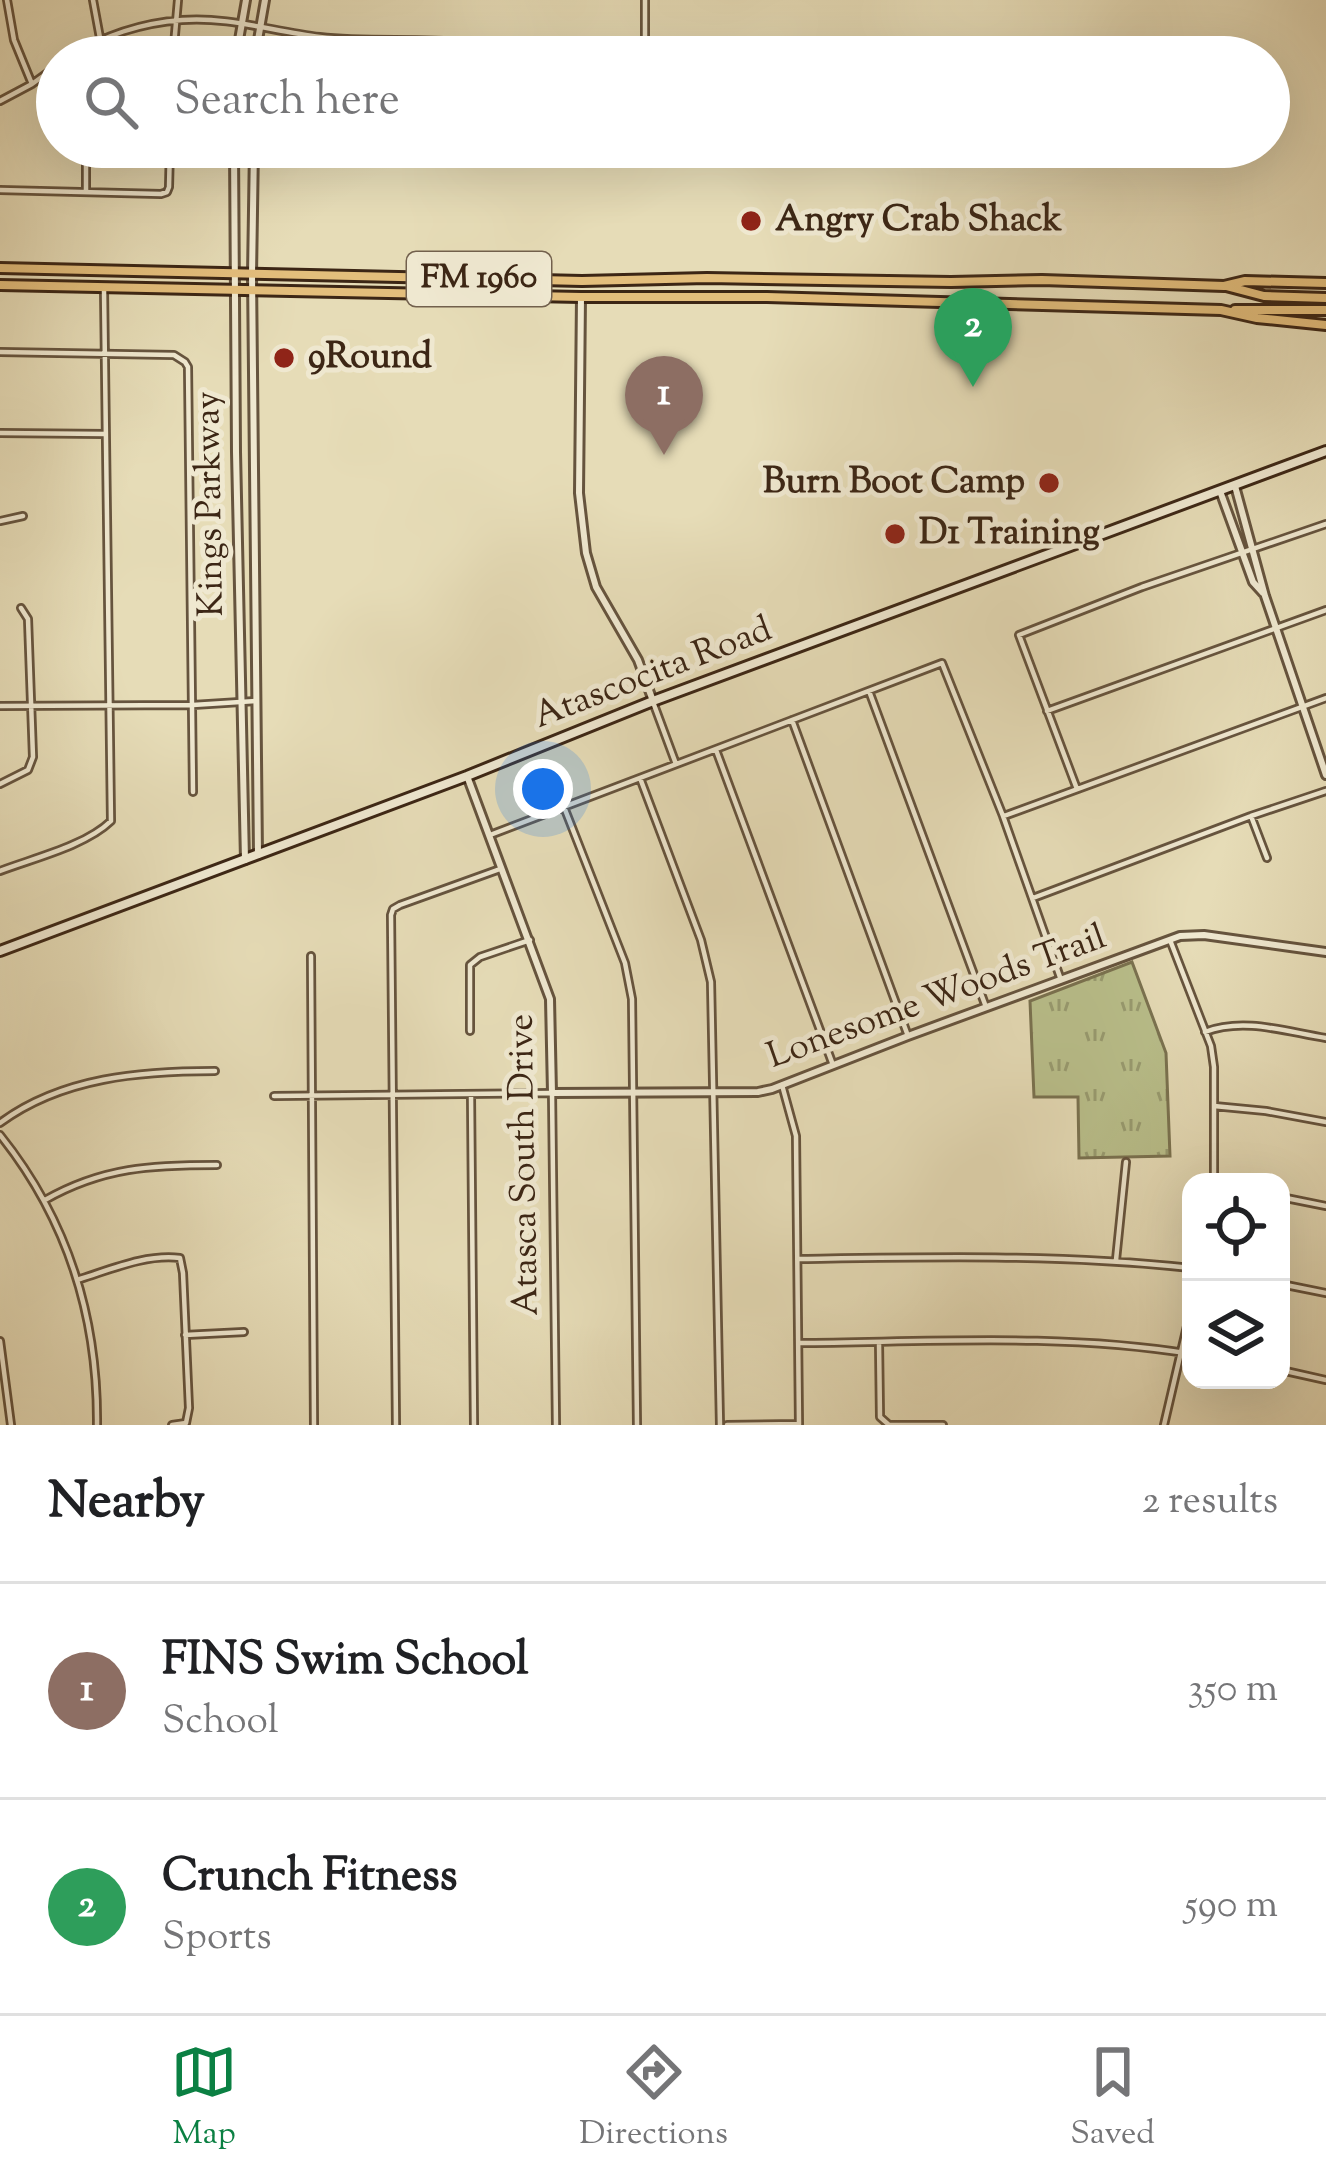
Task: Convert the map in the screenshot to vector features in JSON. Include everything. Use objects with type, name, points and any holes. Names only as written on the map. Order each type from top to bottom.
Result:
[{"type":"main road","name":"FM 1960","points":[[0,268],[582,281],[1326,283]]},
{"type":"main road","name":"FM 1960","points":[[0,285],[767,297],[1221,310],[1326,325]]},
{"type":"main road","points":[[1224,286],[1264,296],[1326,298]]},
{"type":"main road","points":[[1221,310],[1326,310]]},
{"type":"main road","name":"Atascocita Road","points":[[0,951],[653,701],[1326,452]]},
{"type":"street","points":[[7,0],[14,40],[32,84]]},
{"type":"street","points":[[92,0],[100,36]]},
{"type":"street","points":[[175,36],[178,0]]},
{"type":"street","points":[[239,36],[246,0]]},
{"type":"street","points":[[259,36],[265,0]]},
{"type":"street","points":[[645,0],[645,36]]},
{"type":"street","points":[[106,36],[176,20],[209,20],[320,36]]},
{"type":"street","points":[[0,101],[36,81]]},
{"type":"street","points":[[86,168],[86,191]]},
{"type":"street","points":[[0,190],[153,194],[167,192],[171,168]]},
{"type":"street","points":[[234,170],[254,169]]},
{"type":"street","name":"Kings Parkway","points":[[254,169],[258,855]]},
{"type":"street","name":"Kings Parkway","points":[[234,170],[245,860]]},
{"type":"street","points":[[0,871],[100,832],[111,821],[104,287]]},
{"type":"street","points":[[581,297],[579,493],[586,554],[596,587],[638,660],[676,764]]},
{"type":"street","points":[[0,352],[174,355],[185,362],[189,377],[194,792]]},
{"type":"street","points":[[0,434],[106,434]]},
{"type":"street","points":[[1235,486],[1265,596],[1326,775]]},
{"type":"street","points":[[1220,491],[1252,582],[1265,596]]},
{"type":"street","points":[[0,521],[22,516]]},
{"type":"street","points":[[1077,789],[1019,635],[1326,524]]},
{"type":"street","points":[[0,784],[28,770],[32,762],[28,620],[21,608]]},
{"type":"street","points":[[1047,711],[1326,610]]},
{"type":"street","points":[[490,835],[942,663],[1004,816],[1061,980]]},
{"type":"street","points":[[868,691],[986,1007]]},
{"type":"street","points":[[1004,816],[1326,698]]},
{"type":"street","points":[[0,706],[256,700]]},
{"type":"street","points":[[792,720],[908,1036]]},
{"type":"street","points":[[716,749],[832,1065]]},
{"type":"street","name":"Atasca South Drive","points":[[467,776],[550,999],[556,1425]]},
{"type":"street","points":[[640,778],[705,954],[712,1006],[724,1425],[799,1424],[795,1128],[782,1085]]},
{"type":"street","points":[[1033,898],[1326,790]]},
{"type":"street","points":[[564,807],[628,976],[632,999],[637,1425]]},
{"type":"street","points":[[1251,816],[1267,858]]},
{"type":"street","points":[[396,1425],[393,909],[501,868]]},
{"type":"street","name":"Lonesome Woods Trail","points":[[274,1096],[758,1092],[1180,936],[1204,935],[1326,952]]},
{"type":"street","points":[[470,1031],[470,965],[530,940]]},
{"type":"street","points":[[1170,940],[1214,1067],[1214,1173]]},
{"type":"street","points":[[311,956],[314,1425]]},
{"type":"street","points":[[1205,1032],[1245,1024],[1326,1039]]},
{"type":"street","points":[[0,1123],[33,1104],[100,1080],[148,1072],[215,1071]]},
{"type":"street","points":[[471,1094],[474,1425]]},
{"type":"street","points":[[1214,1106],[1326,1122]]},
{"type":"street","points":[[0,1135],[45,1200],[68,1247],[89,1319],[97,1425]]},
{"type":"street","points":[[1116,1260],[1126,1162]]},
{"type":"street","points":[[45,1200],[80,1182],[124,1169],[218,1165]]},
{"type":"street","points":[[1290,1199],[1326,1206]]},
{"type":"street","points":[[798,1259],[1028,1256],[1182,1267]]},
{"type":"street","points":[[79,1280],[140,1261],[180,1258],[188,1370],[186,1423],[172,1425]]},
{"type":"street","points":[[1290,1286],[1326,1293]]},
{"type":"street","points":[[185,1335],[244,1332]]},
{"type":"street","points":[[0,1341],[11,1425]]},
{"type":"street","points":[[799,1343],[1072,1341],[1182,1352],[1164,1425]]},
{"type":"street","points":[[879,1342],[880,1417],[889,1425],[944,1425]]},
{"type":"street","points":[[1290,1372],[1326,1380]]},
{"type":"green space","points":[[1132,962],[1166,1053],[1170,1156],[1079,1158],[1078,1097],[1034,1097],[1030,1001]]},
{"type":"place","name":"Angry Crab Shack","points":[[751,221]]},
{"type":"place","name":"9Round","points":[[284,358]]},
{"type":"place","name":"Crunch Fitness","points":[[973,387]]},
{"type":"place","name":"FINS Swim School","points":[[664,455]]},
{"type":"place","name":"Burn Boot Camp","points":[[1049,483]]},
{"type":"place","name":"D1 Training","points":[[895,534]]}]
